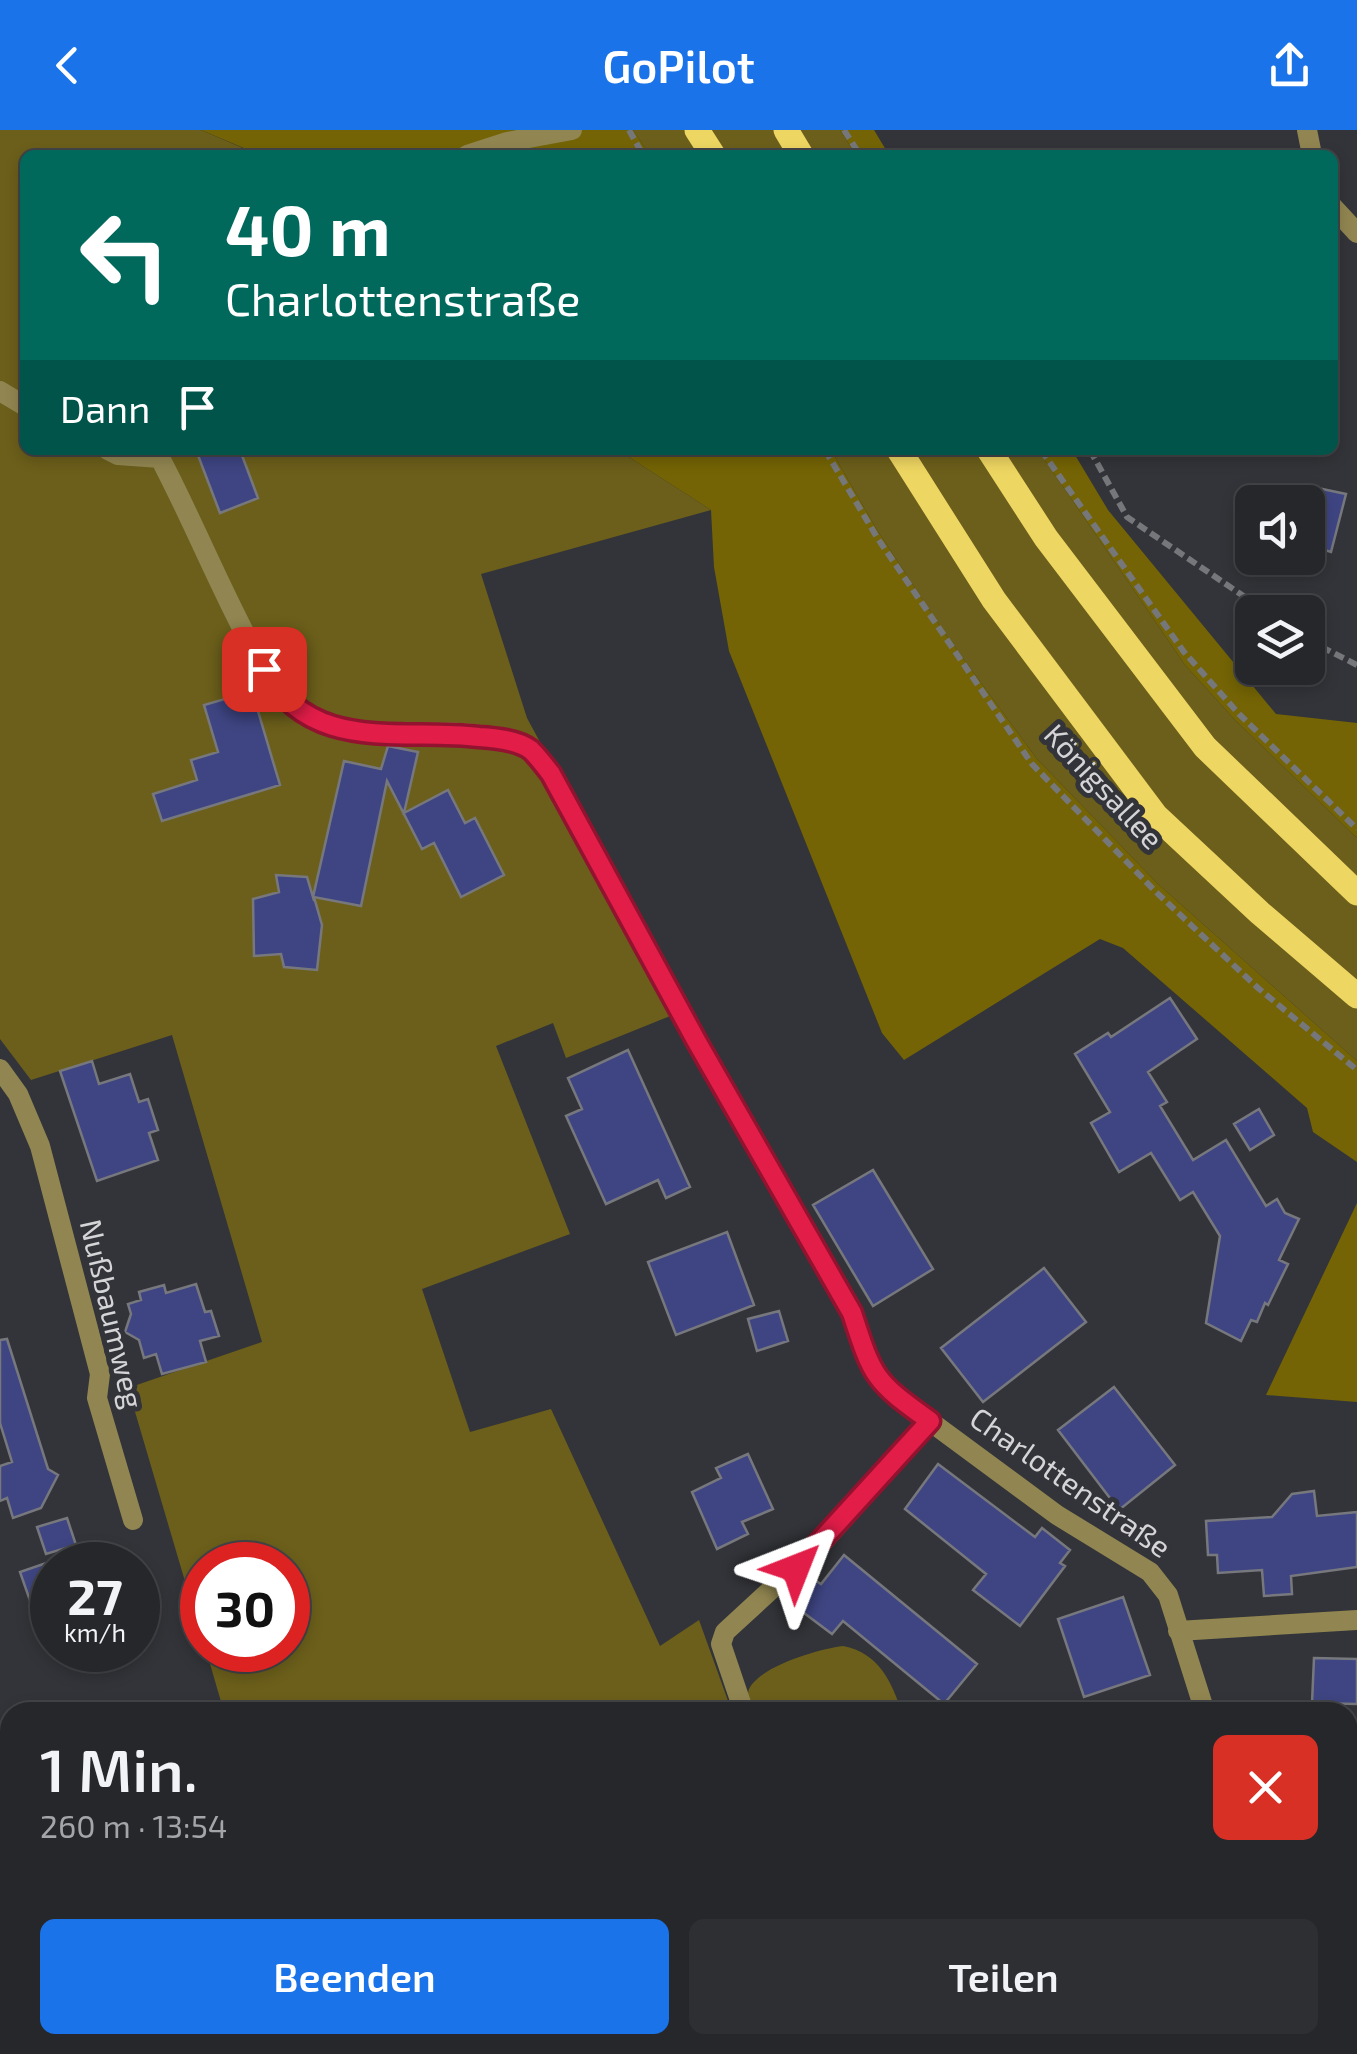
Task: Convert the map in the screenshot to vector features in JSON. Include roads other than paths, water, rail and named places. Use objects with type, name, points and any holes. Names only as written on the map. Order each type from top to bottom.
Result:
[{"type":"main road","name":"Königsallee","points":[[902,455],[994,600],[1156,816],[1357,996]]},
{"type":"main road","points":[[993,455],[1046,538],[1205,747],[1357,893]]},
{"type":"street","points":[[482,150],[572,130]]},
{"type":"street","points":[[1338,212],[1357,233]]},
{"type":"street","name":"Charlottenstraße","points":[[163,455],[238,621],[277,693],[298,711],[322,724],[360,733],[499,738],[528,748],[551,774],[697,1042],[852,1313],[876,1378],[1057,1514],[1150,1572],[1168,1595],[1202,1702]]},
{"type":"street","name":"Nußbaumweg","points":[[0,1069],[18,1094],[40,1146],[100,1374],[97,1398],[133,1520]]},
{"type":"street","name":"Charlottenstraße","points":[[741,1702],[721,1644],[725,1632],[824,1541],[930,1421]]},
{"type":"street","points":[[1178,1631],[1357,1620]]}]
